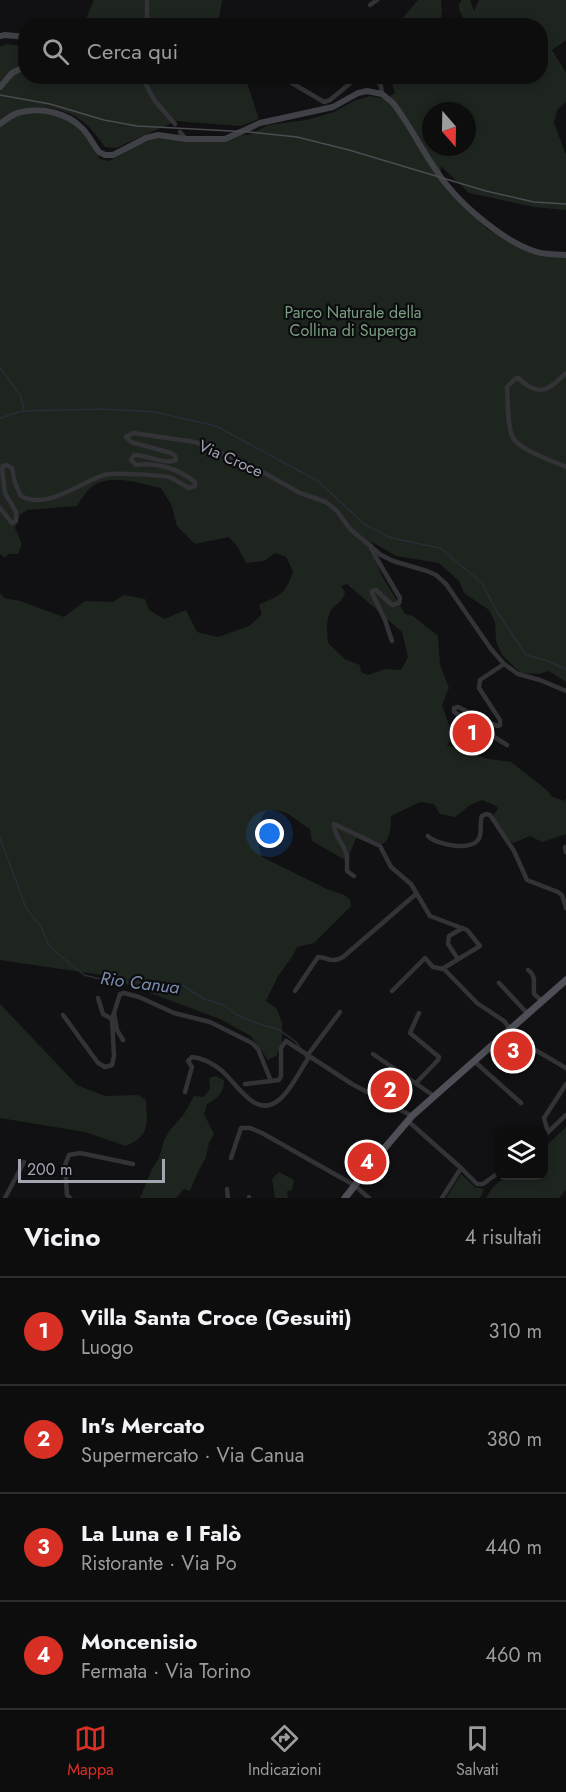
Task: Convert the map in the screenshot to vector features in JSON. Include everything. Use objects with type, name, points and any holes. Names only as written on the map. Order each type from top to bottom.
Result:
[{"type":"main road","points":[[345,1198],[410,1118],[566,980]]},
{"type":"street","points":[[147,0],[147,18]]},
{"type":"street","points":[[370,5],[376,0]]},
{"type":"street","points":[[0,36],[18,37]]},
{"type":"street","points":[[0,87],[12,73],[18,70]]},
{"type":"street","points":[[145,84],[155,101],[175,124]]},
{"type":"street","points":[[294,84],[324,102],[330,100],[349,84]]},
{"type":"street","points":[[379,84],[382,94]]},
{"type":"street","points":[[0,124],[22,112],[57,113],[83,129],[96,149],[105,155],[113,155],[140,140],[158,135],[186,139],[225,140],[260,123],[333,107],[358,93],[367,91],[382,94],[402,115],[446,184],[478,215],[524,247],[539,253],[566,255]]},
{"type":"street","points":[[180,132],[186,139]]},
{"type":"street","points":[[566,373],[550,389],[528,387],[518,378],[507,387],[510,432],[514,440],[520,446],[566,467]]},
{"type":"street","name":"Via Croce","points":[[0,508],[9,522],[12,524],[16,521],[16,512],[5,493],[2,469],[7,465],[11,465],[17,490],[27,500],[50,498],[88,480],[110,474],[168,477],[189,488],[195,486],[193,480],[175,470],[146,463],[136,465],[131,460],[134,455],[143,455],[172,463],[176,460],[171,453],[126,439],[133,433],[195,442],[252,466],[300,493],[326,502],[337,511],[350,529],[381,555],[436,575],[446,584],[504,664],[518,674],[566,690]]},
{"type":"street","points":[[371,546],[400,598],[399,603],[392,606],[376,590],[372,591],[392,641]]},
{"type":"street","points":[[504,664],[480,680],[479,684],[479,688],[500,720],[500,725],[497,726],[458,707],[454,708],[454,712],[507,745]]},
{"type":"street","points":[[428,836],[444,845],[472,844],[480,836],[482,816],[490,815],[514,851],[527,880],[558,892],[566,908]]},
{"type":"street","points":[[354,876],[346,871],[347,856],[334,832],[334,824],[380,846],[391,867],[411,884],[430,916],[467,930],[480,946],[442,969]]},
{"type":"street","points":[[295,991],[318,957],[321,956],[328,960],[343,957],[416,894]]},
{"type":"street","points":[[459,959],[448,944],[449,936],[463,928]]},
{"type":"street","points":[[392,991],[425,958],[433,967],[442,969],[477,1003],[504,1021],[532,1048],[566,1068]]},
{"type":"street","points":[[528,970],[534,979],[534,994],[542,1001]]},
{"type":"street","points":[[500,983],[528,1014]]},
{"type":"street","points":[[63,1015],[98,1063],[105,1067],[112,1065],[114,1056],[113,1016],[120,994],[139,997],[174,1013],[227,1029],[255,1046],[271,1081]]},
{"type":"street","points":[[98,998],[103,1014],[113,1016]]},
{"type":"street","points":[[185,1092],[192,1067],[188,1061],[192,1057],[202,1058],[222,1071],[247,1099],[258,1104],[272,1105],[282,1098],[308,1056],[340,1012]]},
{"type":"street","points":[[416,1083],[438,1060],[438,1055],[410,1033],[419,1013]]},
{"type":"street","points":[[113,1016],[123,1040]]},
{"type":"street","points":[[245,1084],[279,1080],[281,1048],[284,1042],[290,1042],[352,1084],[410,1118],[477,1184],[483,1184],[494,1176]]},
{"type":"street","points":[[373,1054],[434,1096]]},
{"type":"street","points":[[474,1061],[520,1103]]},
{"type":"street","points":[[545,1126],[544,1118],[566,1084]]},
{"type":"street","points":[[561,1092],[566,1097]]},
{"type":"street","points":[[548,1132],[566,1115]]},
{"type":"street","points":[[231,1158],[241,1128],[250,1128],[354,1185],[367,1197]]},
{"type":"street","points":[[70,1198],[65,1165],[69,1155],[80,1153],[133,1164]]},
{"type":"street","points":[[5,1198],[24,1162]]},
{"type":"street","points":[[442,1198],[460,1168]]},
{"type":"street","points":[[227,1189],[228,1198]]},
{"type":"green space","points":[[94,0],[222,0],[219,18],[86,18]]},
{"type":"green space","points":[[418,0],[441,0],[441,18],[403,18]]},
{"type":"green space","name":"Parco Naturale della Collina di Superga","points":[[462,0],[470,0],[474,11],[479,0],[566,0],[566,40],[552,50],[566,73],[566,102],[557,110],[554,123],[566,155],[566,210],[534,207],[469,193],[441,166],[440,181],[487,229],[520,246],[566,257],[566,682],[549,671],[539,674],[521,673],[502,655],[496,641],[495,622],[489,610],[464,593],[459,581],[439,563],[396,556],[372,542],[369,552],[405,614],[413,616],[438,636],[440,665],[449,688],[442,705],[453,737],[447,745],[488,759],[511,762],[548,791],[551,796],[564,801],[566,798],[566,834],[542,842],[530,836],[513,843],[498,831],[491,820],[498,808],[494,805],[482,800],[470,805],[455,817],[440,814],[434,804],[420,802],[391,816],[389,836],[384,843],[374,845],[356,838],[347,861],[312,841],[310,829],[285,812],[266,811],[260,822],[258,833],[262,857],[344,895],[350,900],[351,906],[314,943],[297,947],[278,976],[266,1001],[277,1009],[282,1023],[282,1045],[276,1056],[267,1060],[251,1036],[220,1019],[102,975],[0,960],[0,593],[4,598],[20,601],[64,617],[85,601],[113,602],[124,595],[145,599],[149,610],[164,619],[186,610],[197,632],[218,637],[249,626],[262,614],[259,605],[285,589],[293,571],[286,557],[275,553],[264,561],[246,563],[229,537],[195,544],[177,526],[172,506],[161,488],[123,480],[95,484],[77,506],[27,510],[20,515],[15,528],[22,544],[18,554],[8,554],[5,558],[0,554],[0,47],[6,44],[18,45],[18,84],[247,84],[259,119],[241,126],[176,121],[116,148],[105,147],[86,124],[64,111],[37,107],[13,113],[49,114],[66,119],[81,130],[100,159],[109,161],[156,138],[225,142],[239,134],[248,135],[268,125],[306,120],[334,112],[356,100],[370,96],[385,99],[395,93],[392,84],[548,84],[548,18],[463,18],[459,9]],"holes":[[[347,584],[402,632],[408,657],[401,670],[385,669],[368,675],[361,672],[360,665],[346,660],[328,643],[329,616],[345,592],[341,586]]]},
{"type":"green space","points":[[0,1004],[77,1085],[105,1096],[138,1095],[146,1100],[147,1122],[144,1133],[126,1146],[85,1132],[0,1118]]},
{"type":"green space","points":[[215,1076],[224,1080],[222,1092],[207,1104],[204,1114],[214,1134],[190,1191],[184,1189],[176,1198],[140,1198],[170,1130],[184,1114],[194,1096],[204,1097],[210,1089],[209,1078]]},
{"type":"green space","points":[[566,1127],[566,1190],[559,1198],[486,1198],[491,1189],[502,1180],[548,1180],[548,1144]]},
{"type":"green space","points":[[279,1172],[294,1180],[292,1190],[287,1191],[288,1198],[275,1198],[272,1179]]},
{"type":"green space","points":[[461,1174],[475,1187],[484,1189],[480,1198],[446,1198]]},
{"type":"waterway","points":[[0,368],[21,396],[24,411]]},
{"type":"waterway","points":[[0,418],[22,411],[104,409],[154,412],[216,426],[318,481],[364,524],[391,538],[440,548],[482,583],[496,610],[526,655],[566,669]]},
{"type":"waterway","name":"Rio Canua","points":[[0,838],[26,908],[41,927],[49,945],[84,975],[113,982],[182,985],[204,999],[224,1005],[237,1015],[278,1029],[296,1042],[301,1049]]},
{"type":"tram line","points":[[0,95],[50,104],[104,120],[137,126],[297,137],[486,191],[534,202],[566,204]]},
{"type":"place","name":"Villa Santa Croce (Gesuiti)","points":[[472,733]]},
{"type":"place","name":"La Luna e I Falò","points":[[513,1051]]},
{"type":"place","name":"In's Mercato","points":[[390,1090]]},
{"type":"place","name":"Moncenisio","points":[[367,1162]]}]
